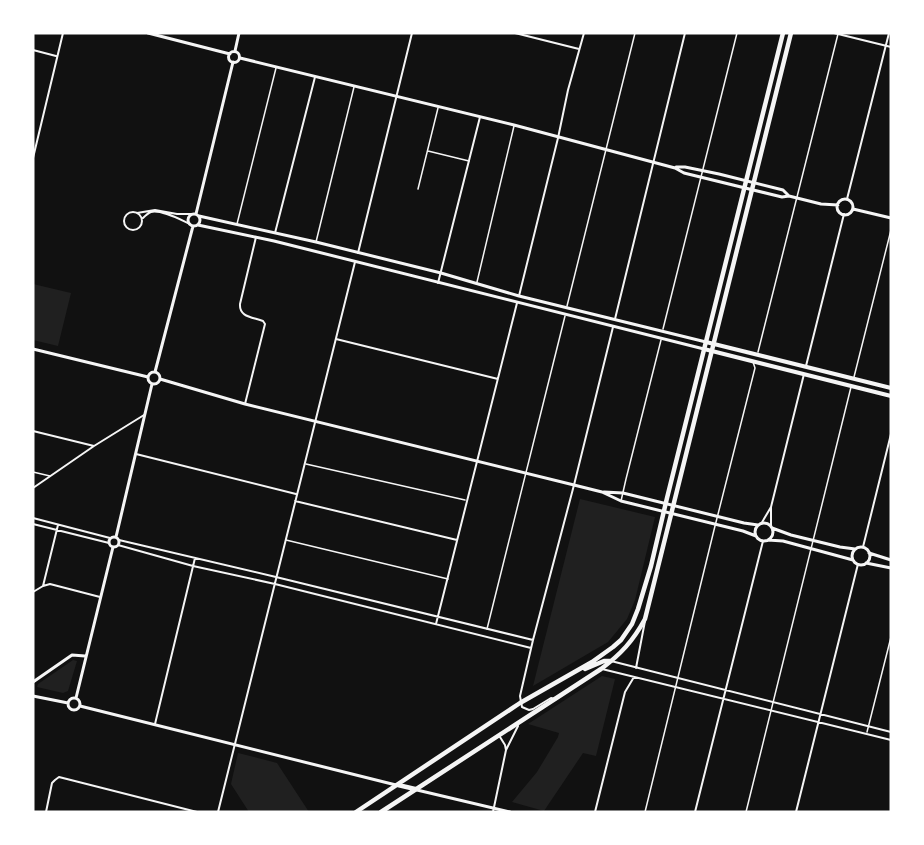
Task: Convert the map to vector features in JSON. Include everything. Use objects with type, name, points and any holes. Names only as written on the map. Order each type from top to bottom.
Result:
[{"type":"highway","points":[[356,812],[520,703],[569,676],[613,647],[627,633],[636,616],[651,566],[783,33]]},
{"type":"highway","points":[[381,812],[601,669],[630,643],[645,619],[791,33]]},
{"type":"highway","points":[[569,676],[602,662],[611,661]]},
{"type":"highway","points":[[398,785],[416,789]]},
{"type":"main road","points":[[706,342],[891,388]]},
{"type":"main road","points":[[704,349],[891,396]]},
{"type":"main road","points":[[804,374],[806,367]]},
{"type":"street","points":[[33,158],[63,33]]},
{"type":"street","points":[[148,33],[230,54],[235,51],[239,33]]},
{"type":"street","points":[[218,812],[412,33]]},
{"type":"street","points":[[515,33],[580,49]]},
{"type":"street","points":[[436,624],[584,33]]},
{"type":"street","points":[[555,699],[551,698],[531,710],[526,710],[520,703],[531,648],[574,485],[685,33]]},
{"type":"street","points":[[837,33],[891,47]]},
{"type":"street","points":[[847,199],[889,33]]},
{"type":"street","points":[[33,51],[58,57]]},
{"type":"street","points":[[235,51],[240,58],[276,68],[606,149],[745,189],[821,204],[838,205]]},
{"type":"street","points":[[230,54],[229,59],[233,62]]},
{"type":"street","points":[[233,62],[240,58]]},
{"type":"street","points":[[148,377],[155,372],[194,225],[200,222],[196,215],[233,62]]},
{"type":"street","points":[[274,241],[315,76]]},
{"type":"street","points":[[438,283],[480,117]]},
{"type":"street","points":[[675,168],[684,167],[747,181],[783,190],[789,196]]},
{"type":"street","points":[[842,199],[847,199],[852,203],[853,209],[844,214],[839,212],[838,205],[842,199]]},
{"type":"street","points":[[853,209],[891,218]]},
{"type":"street","points":[[704,349],[274,241],[194,225],[154,212],[142,219],[141,225],[136,229],[130,229],[125,225],[124,219],[132,212],[155,210],[196,215],[441,273],[519,296],[706,342]]},
{"type":"street","points":[[137,213],[142,219]]},
{"type":"street","points":[[806,367],[844,214]]},
{"type":"street","points":[[194,225],[188,218],[196,215]]},
{"type":"street","points":[[234,232],[236,224]]},
{"type":"street","points":[[245,404],[265,324],[263,321],[242,314],[239,310],[258,230]]},
{"type":"street","points":[[661,339],[662,331]]},
{"type":"street","points":[[336,339],[498,379]]},
{"type":"street","points":[[33,349],[148,377]]},
{"type":"street","points":[[155,372],[160,379],[245,404],[478,462],[602,492],[623,493],[744,524],[766,524],[846,549],[863,547]]},
{"type":"street","points":[[768,540],[773,534],[771,507],[804,374]]},
{"type":"street","points":[[148,377],[152,384]]},
{"type":"street","points":[[152,384],[156,384],[160,379]]},
{"type":"street","points":[[33,524],[110,540],[116,537],[152,384]]},
{"type":"street","points":[[33,488],[145,414]]},
{"type":"street","points":[[33,431],[94,446]]},
{"type":"street","points":[[863,547],[891,434]]},
{"type":"street","points":[[136,454],[297,494]]},
{"type":"street","points":[[602,492],[621,501],[744,531],[763,541],[780,540],[853,560],[858,564],[865,563],[891,568]]},
{"type":"street","points":[[295,501],[457,540]]},
{"type":"street","points":[[756,536],[755,530],[771,507]]},
{"type":"street","points":[[33,518],[110,540]]},
{"type":"street","points":[[42,586],[58,525]]},
{"type":"street","points":[[116,537],[119,540],[533,640]]},
{"type":"street","points":[[76,698],[113,547],[110,540]]},
{"type":"street","points":[[118,545],[119,540]]},
{"type":"street","points":[[695,812],[763,541]]},
{"type":"street","points":[[113,547],[118,545],[193,566],[275,584],[531,648]]},
{"type":"street","points":[[863,547],[869,553],[891,560]]},
{"type":"street","points":[[853,560],[852,553],[855,549]]},
{"type":"street","points":[[865,563],[869,558],[869,553]]},
{"type":"street","points":[[155,725],[195,558]]},
{"type":"street","points":[[796,812],[858,564]]},
{"type":"street","points":[[33,592],[50,584],[100,597]]},
{"type":"street","points":[[636,668],[645,619]]},
{"type":"street","points":[[33,682],[72,655],[85,656]]},
{"type":"street","points":[[611,661],[891,732]]},
{"type":"street","points":[[601,669],[891,740]]},
{"type":"street","points":[[595,812],[625,692],[634,677]]},
{"type":"street","points":[[33,696],[68,703]]},
{"type":"street","points":[[76,698],[80,706]]},
{"type":"street","points":[[68,703],[76,698]]},
{"type":"street","points":[[68,703],[72,711],[80,706]]},
{"type":"street","points":[[80,706],[398,785]]},
{"type":"street","points":[[493,810],[506,750],[519,722]]},
{"type":"street","points":[[499,735],[506,750]]},
{"type":"street","points":[[46,812],[52,783],[57,778],[197,812]]},
{"type":"street","points":[[416,789],[493,810],[510,812]]},
{"type":"lane","points":[[567,307],[635,33]]},
{"type":"lane","points":[[662,331],[736,33]]},
{"type":"lane","points":[[758,354],[837,33]]},
{"type":"lane","points":[[236,224],[276,68]]},
{"type":"lane","points":[[316,242],[354,86]]},
{"type":"lane","points":[[418,189],[438,107]]},
{"type":"lane","points":[[477,284],[514,126]]},
{"type":"lane","points":[[427,151],[469,161]]},
{"type":"lane","points":[[854,379],[891,230]]},
{"type":"lane","points":[[486,629],[565,315]]},
{"type":"lane","points":[[621,501],[661,339]]},
{"type":"lane","points":[[645,812],[755,368],[751,361]]},
{"type":"lane","points":[[746,812],[851,386]]},
{"type":"lane","points":[[305,464],[467,500]]},
{"type":"lane","points":[[33,472],[50,476]]},
{"type":"lane","points":[[286,540],[448,579]]},
{"type":"lane","points":[[867,734],[891,637]]},
{"type":"shaded area","points":[[33,284],[71,293],[58,346],[33,340]]},
{"type":"shaded area","points":[[580,499],[655,517],[635,600],[627,619],[608,642],[533,686]]},
{"type":"shaded area","points":[[73,660],[77,661],[68,691],[63,693],[37,687],[38,684]]},
{"type":"shaded area","points":[[602,676],[615,679],[596,756],[583,753],[544,811],[512,802],[537,772],[559,733],[528,724]]},
{"type":"shaded area","points":[[238,753],[277,763],[309,812],[249,812],[231,784]]}]
